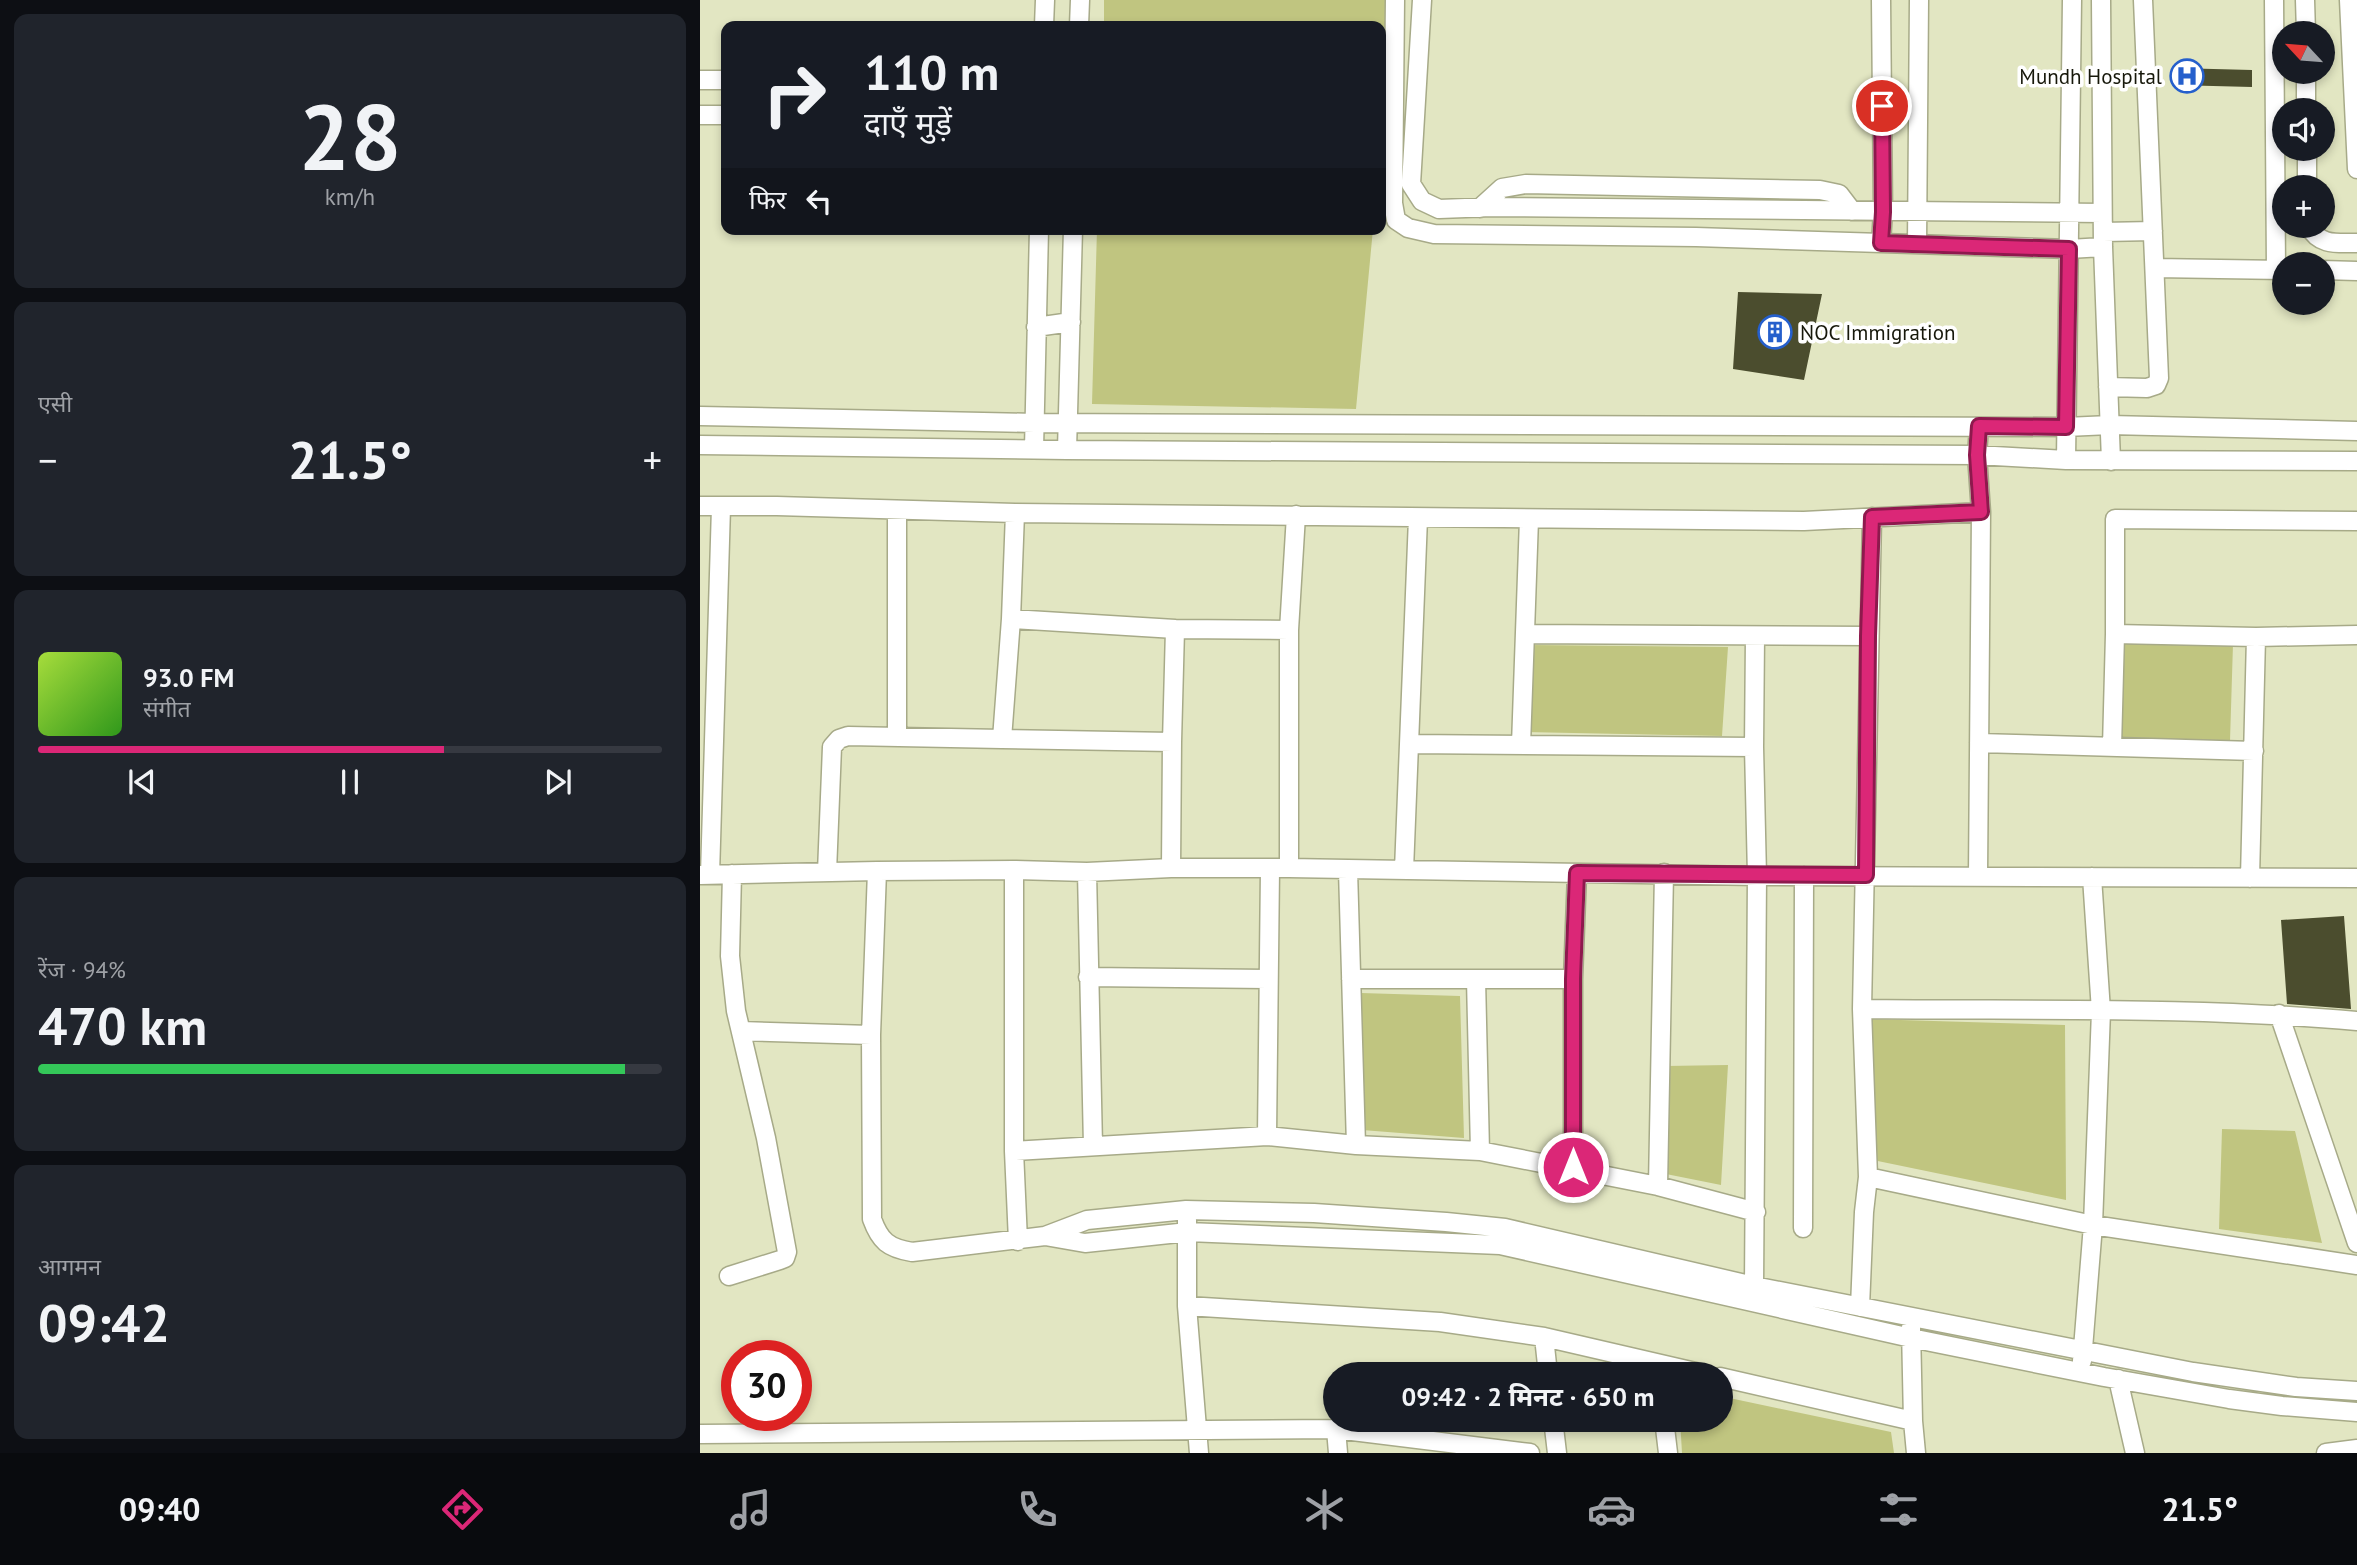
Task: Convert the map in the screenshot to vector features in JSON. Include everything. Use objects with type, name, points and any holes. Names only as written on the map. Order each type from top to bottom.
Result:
[{"type":"street","points":[[1044,21],[1045,0]]},
{"type":"street","points":[[1079,21],[1080,0]]},
{"type":"street","points":[[1395,0],[1393,203],[1396,220],[1408,228],[1434,234],[1696,237],[2069,249],[2103,239],[2153,231]]},
{"type":"street","points":[[1422,0],[1411,184],[1422,201],[1439,209],[2102,213]]},
{"type":"street","points":[[1881,0],[1881,243]]},
{"type":"street","points":[[1917,244],[1919,0]]},
{"type":"street","points":[[2066,460],[2073,0]]},
{"type":"street","points":[[2101,0],[2102,213],[2111,461]]},
{"type":"street","points":[[2108,387],[2147,388],[2155,385],[2159,379],[2143,0]]},
{"type":"street","points":[[2274,0],[2280,252]]},
{"type":"street","points":[[2305,0],[2306,21]]},
{"type":"street","points":[[2349,0],[2357,169]]},
{"type":"street","points":[[700,80],[721,80]]},
{"type":"street","points":[[700,115],[721,115]]},
{"type":"street","points":[[1396,220],[1422,201]]},
{"type":"street","points":[[1034,449],[1039,235]]},
{"type":"street","points":[[1067,450],[1073,235]]},
{"type":"street","points":[[2318,238],[2326,243],[2357,243]]},
{"type":"street","points":[[2155,268],[2272,270]]},
{"type":"street","points":[[2335,270],[2357,271]]},
{"type":"street","points":[[1035,327],[1071,323]]},
{"type":"street","points":[[700,416],[1034,423],[2110,425],[2357,431]]},
{"type":"street","points":[[1978,876],[1981,512],[1977,455],[1979,426]]},
{"type":"street","points":[[700,445],[1067,450],[1977,455],[2111,461],[2357,461]]},
{"type":"street","points":[[700,506],[1015,513],[1296,514],[1804,522],[1981,512]]},
{"type":"street","points":[[721,507],[705,875],[1289,868],[1757,876],[2357,878]]},
{"type":"street","points":[[897,510],[897,737]]},
{"type":"street","points":[[1002,739],[1015,513]]},
{"type":"street","points":[[1289,868],[1289,629],[1296,514]]},
{"type":"street","points":[[1860,1307],[1868,1177],[1862,1009],[1872,517]]},
{"type":"street","points":[[1404,870],[1418,518]]},
{"type":"street","points":[[1521,745],[1529,519]]},
{"type":"street","points":[[2112,747],[2115,519],[2357,521]]},
{"type":"street","points":[[1011,619],[1175,629],[1289,629]]},
{"type":"street","points":[[1171,869],[1171,742],[1175,629]]},
{"type":"street","points":[[1525,634],[1868,636]]},
{"type":"street","points":[[2115,634],[2256,637],[2357,635]]},
{"type":"street","points":[[1754,1286],[1757,876],[1755,636]]},
{"type":"street","points":[[2250,878],[2256,637]]},
{"type":"street","points":[[827,872],[832,747],[839,739],[848,736],[1171,742]]},
{"type":"street","points":[[1979,743],[2254,751]]},
{"type":"street","points":[[1409,744],[1754,747]]},
{"type":"street","points":[[1267,1136],[1270,869]]},
{"type":"street","points":[[1014,870],[1014,1151],[1018,1241]]},
{"type":"street","points":[[1348,870],[1356,1145]]},
{"type":"street","points":[[877,871],[871,1034],[872,1219],[878,1237],[889,1245],[912,1252],[1018,1241],[1045,1236],[1087,1220],[1186,1210],[1364,1216],[1505,1228],[1754,1286],[1911,1317],[2245,1380],[2357,1391]]},
{"type":"street","points":[[1087,872],[1093,1146]]},
{"type":"street","points":[[1573,1167],[1573,979],[1577,873]]},
{"type":"street","points":[[1658,1186],[1664,873]]},
{"type":"street","points":[[729,1276],[785,1258],[788,1252],[766,1138],[736,1011],[730,956],[732,874]]},
{"type":"street","points":[[1803,1228],[1804,876]]},
{"type":"street","points":[[2080,1372],[2093,1225],[2101,1011],[2092,877]]},
{"type":"street","points":[[1088,977],[1267,979]]},
{"type":"street","points":[[1351,979],[1573,979]]},
{"type":"street","points":[[1476,979],[1480,1151]]},
{"type":"street","points":[[1862,1009],[2278,1014],[2357,1021]]},
{"type":"street","points":[[2278,1014],[2357,1243]]},
{"type":"street","points":[[741,1031],[871,1034]]},
{"type":"street","points":[[1014,1151],[1267,1136],[1356,1145],[1480,1151],[1573,1167],[1756,1212]]},
{"type":"street","points":[[1868,1177],[2093,1225],[2357,1265]]},
{"type":"street","points":[[1186,1210],[1186,1306],[1199,1453]]},
{"type":"street","points":[[1045,1236],[1084,1243],[1188,1232],[1500,1245],[1911,1338],[2080,1372],[2229,1399],[2357,1412]]},
{"type":"street","points":[[1186,1306],[1409,1319],[1544,1337],[1635,1362]]},
{"type":"street","points":[[1911,1317],[1916,1453]]},
{"type":"street","points":[[1544,1337],[1547,1362]]},
{"type":"street","points":[[2118,1379],[2135,1453]]},
{"type":"street","points":[[1733,1380],[1913,1421]]},
{"type":"street","points":[[700,1434],[1323,1429]]},
{"type":"street","points":[[1336,1432],[1338,1453]]},
{"type":"street","points":[[1360,1432],[1530,1453]]},
{"type":"street","points":[[1555,1432],[1557,1453]]},
{"type":"street","points":[[1666,1432],[1668,1453]]},
{"type":"street","points":[[2326,1453],[2357,1449]]},
{"type":"green space","points":[[1104,0],[1393,0],[1386,81],[1386,21],[1104,21]]},
{"type":"green space","points":[[1097,235],[1372,235],[1356,409],[1092,404]]},
{"type":"green space","points":[[2117,641],[2233,644],[2230,741],[2114,738]]},
{"type":"green space","points":[[1529,645],[1728,647],[1722,736],[1524,732]]},
{"type":"green space","points":[[1361,993],[1460,996],[1464,1138],[1362,1130]]},
{"type":"green space","points":[[1867,1019],[2065,1025],[2066,1200],[1868,1159]]},
{"type":"green space","points":[[1728,1065],[1721,1185],[1661,1173],[1666,1066]]},
{"type":"green space","points":[[2222,1129],[2295,1131],[2322,1243],[2219,1229]]},
{"type":"green space","points":[[1733,1399],[1891,1432],[1894,1453],[1682,1453],[1681,1432],[1733,1432]]},
{"type":"building","points":[[2175,68],[2252,70],[2252,87],[2174,85]]},
{"type":"building","name":"NOC Immigration","points":[[1738,292],[1822,294],[1804,380],[1733,369]]},
{"type":"building","points":[[2344,916],[2351,1009],[2287,1004],[2281,920]]},
{"type":"place","name":"Mundh Hospital","points":[[2187,76]]},
{"type":"place","name":"NOC Immigration","points":[[1775,332]]},
{"type":"route","points":[[1573,1167],[1573,979],[1577,873],[1866,875],[1872,517],[1981,512],[1977,455],[1979,426],[2066,427],[2069,249],[1881,243],[1882,106]]}]
